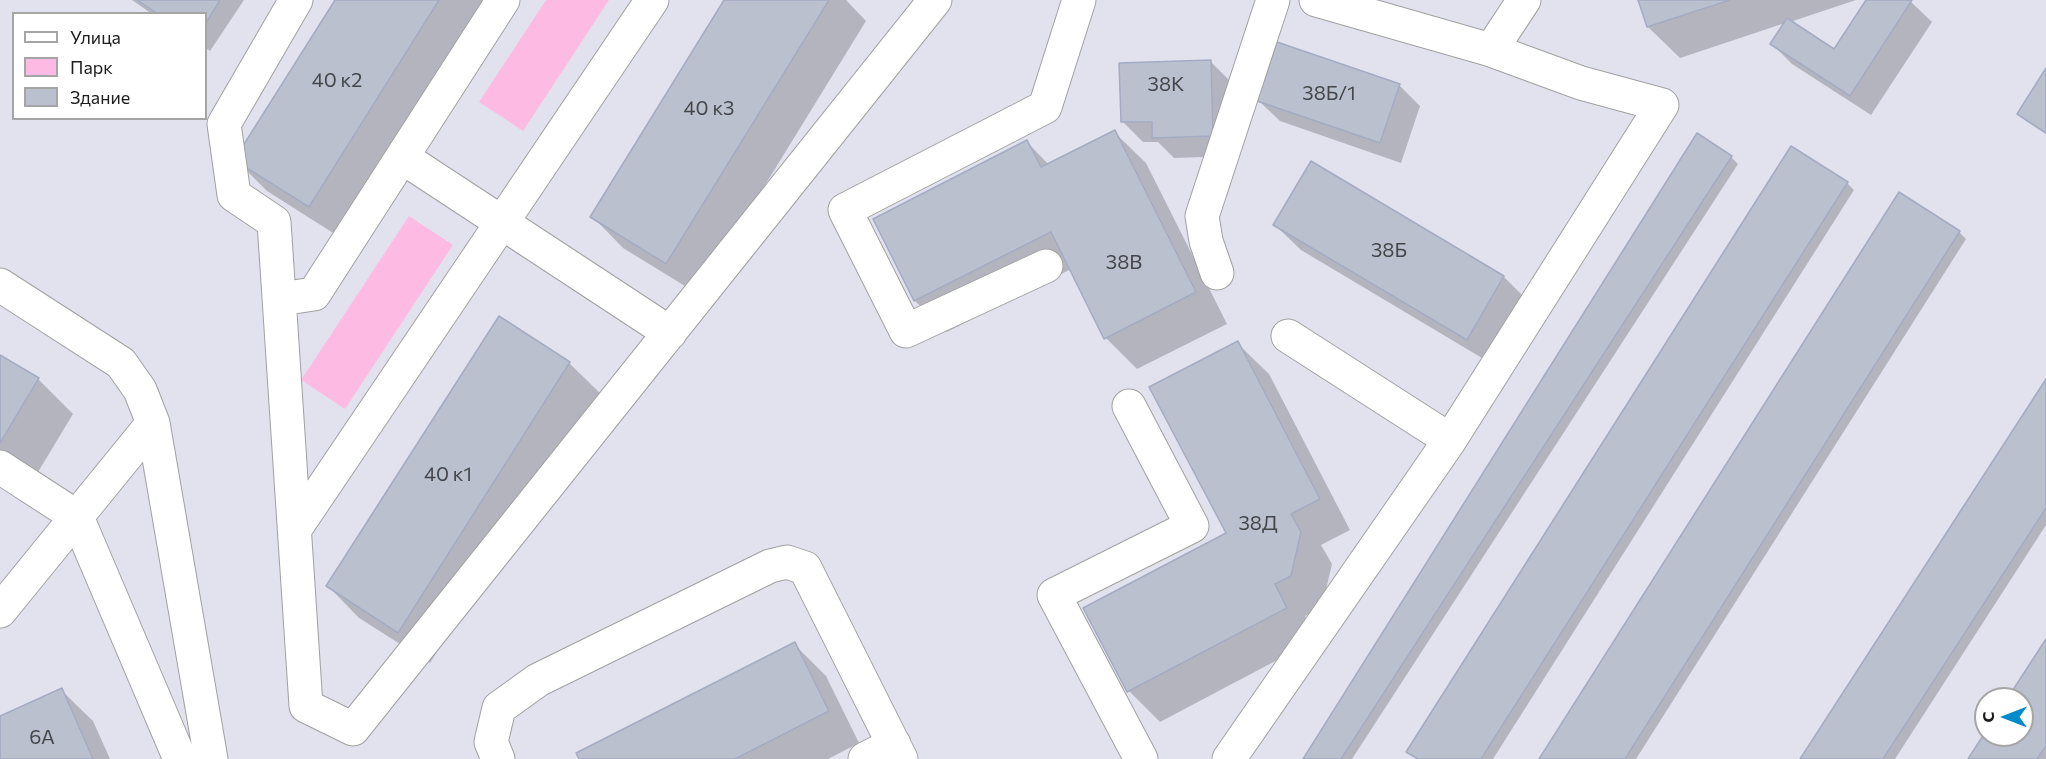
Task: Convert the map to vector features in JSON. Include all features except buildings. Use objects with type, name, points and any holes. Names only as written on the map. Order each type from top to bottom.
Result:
[{"type":"street","points":[[296,0],[224,124],[234,195],[274,222],[306,706],[352,729],[935,0]]},
{"type":"street","points":[[280,299],[314,294],[503,0]]},
{"type":"street","points":[[294,529],[652,0]]},
{"type":"street","points":[[1046,266],[906,331],[845,210],[1045,106],[1078,0]]},
{"type":"street","points":[[1217,273],[1206,241],[1202,216],[1273,0]]},
{"type":"street","points":[[1229,759],[1450,440],[1662,105],[1581,83],[1491,50],[1316,0]]},
{"type":"street","points":[[1491,50],[1524,0]]},
{"type":"street","points":[[402,157],[670,333]]},
{"type":"street","points":[[0,285],[122,363],[140,390],[153,423],[211,759]]},
{"type":"street","points":[[1288,336],[1450,440]]},
{"type":"street","points":[[1129,406],[1192,526],[1054,595],[1142,759]]},
{"type":"street","points":[[0,611],[153,423]]},
{"type":"street","points":[[0,467],[77,516],[180,759]]},
{"type":"street","points":[[498,759],[491,742],[499,708],[538,680],[770,566],[787,562],[805,568],[898,752],[865,759]]},
{"type":"green space","points":[[546,0],[609,0],[523,131],[479,102]]},
{"type":"green space","points":[[409,216],[453,245],[345,409],[301,380]]}]
